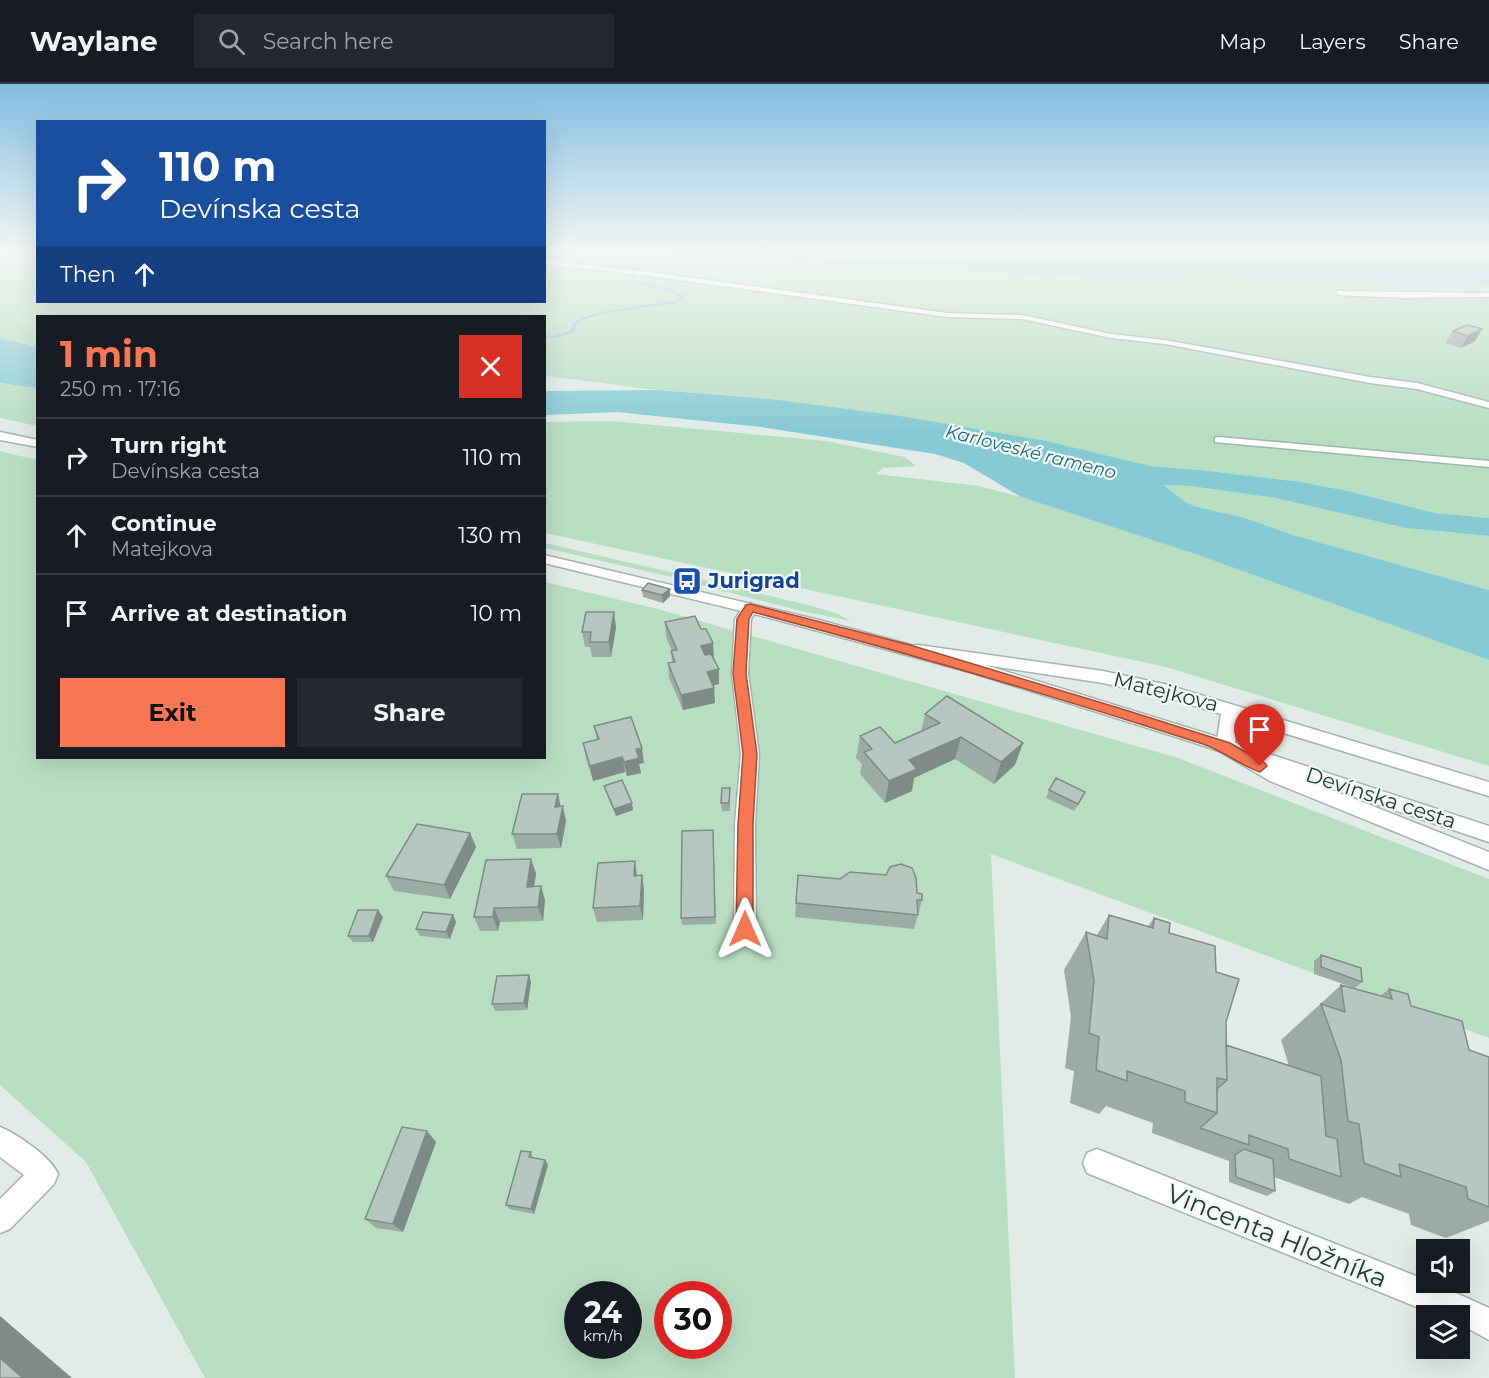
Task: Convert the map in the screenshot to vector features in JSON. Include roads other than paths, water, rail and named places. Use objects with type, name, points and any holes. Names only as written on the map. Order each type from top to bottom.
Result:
[{"type":"street","points":[[0,436],[36,444]]},
{"type":"street","name":"Devínska cesta","points":[[546,559],[906,648],[1225,746],[1489,834]]},
{"type":"street","points":[[745,929],[745,824],[750,754],[740,673],[743,619],[750,608]]},
{"type":"street","name":"Matejkova","points":[[906,648],[1103,677],[1164,690],[1489,789]]},
{"type":"street","points":[[1225,746],[1232,709]]},
{"type":"street","name":"Matejkova","points":[[1225,746],[1277,776],[1489,861]]},
{"type":"street","points":[[0,1140],[44,1174],[0,1219]]},
{"type":"street","name":"Vincenta Hložníka","points":[[1097,1164],[1468,1312],[1489,1325]]},
{"type":"lane","points":[[921,311],[947,315],[1022,317],[1111,336],[1165,342],[1370,380],[1417,386],[1489,405]]},
{"type":"lane","points":[[1218,440],[1489,464]]},
{"type":"water","points":[[0,338],[36,347],[36,388],[0,383]]},
{"type":"water","name":"Karloveské rameno","points":[[657,390],[769,399],[894,415],[1046,441],[1150,466],[1301,482],[1348,491],[1435,513],[1489,518],[1489,536],[1406,528],[1275,498],[1190,486],[1164,485],[1185,502],[1194,506],[1245,518],[1293,535],[1489,590],[1489,660],[1198,555],[1021,497],[964,463],[935,454],[761,427],[617,412],[546,415],[546,391]]},
{"type":"waterway","points":[[546,335],[554,337],[572,332],[575,324],[581,320],[616,311]]},
{"type":"place","name":"Jurigrad","points":[[687,581]]}]
